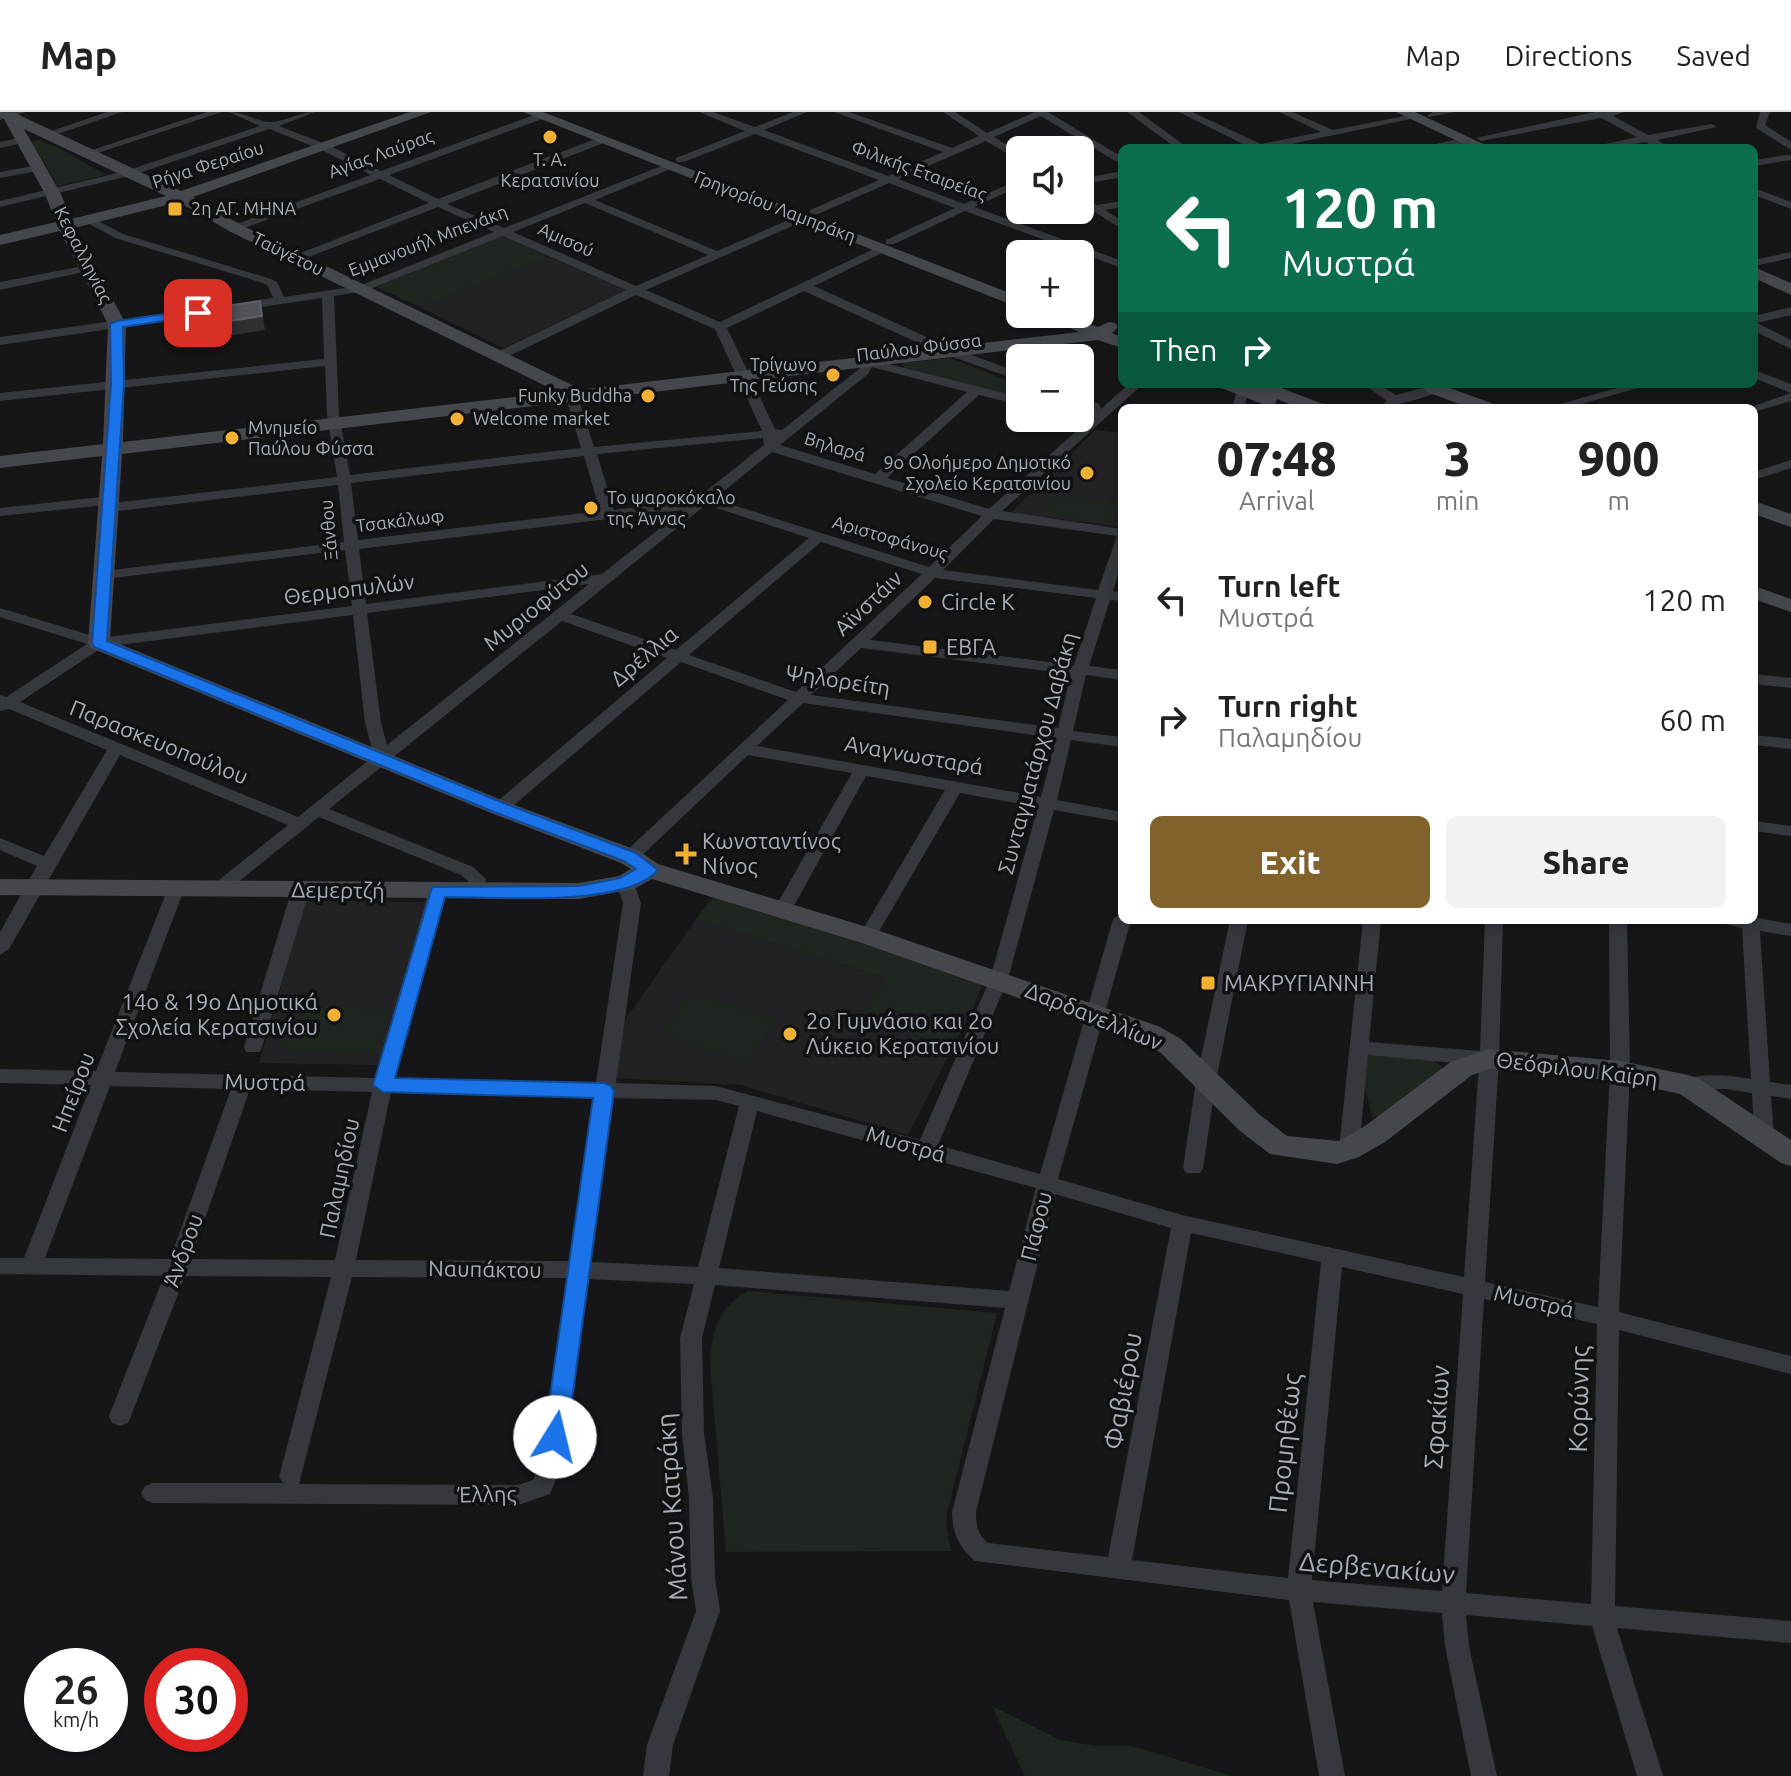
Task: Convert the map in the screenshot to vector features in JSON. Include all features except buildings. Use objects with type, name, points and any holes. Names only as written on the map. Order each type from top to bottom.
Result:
[{"type":"street","points":[[48,134],[117,112]]},
{"type":"street","points":[[88,153],[217,112]]},
{"type":"street","name":"Αμισού","points":[[234,112],[324,147],[436,203],[720,327]]},
{"type":"street","points":[[0,204],[53,194],[129,173],[310,112]]},
{"type":"street","name":"Ρήγα Φεραίου","points":[[0,240],[92,221],[181,197],[424,112]]},
{"type":"street","name":"Φιλικής Εταιρείας","points":[[704,112],[1118,264]]},
{"type":"street","name":"Εμμανουήλ Μπενάκη","points":[[0,341],[361,289],[802,112]]},
{"type":"street","points":[[839,112],[953,152]]},
{"type":"street","points":[[948,112],[1006,149]]},
{"type":"street","points":[[499,356],[634,291],[1042,112],[1118,160]]},
{"type":"street","points":[[1132,112],[1177,144]]},
{"type":"street","points":[[1184,112],[1251,144]]},
{"type":"street","points":[[1284,112],[1331,133]]},
{"type":"street","points":[[1278,144],[1425,114],[1477,142],[1600,113],[1619,112]]},
{"type":"street","points":[[1765,112],[1760,126],[1789,152]]},
{"type":"street","name":"Γρηγορίου Λαμπράκη","points":[[542,113],[602,140],[674,163]]},
{"type":"street","name":"Γρηγορίου Λαμπράκη","points":[[542,113],[886,245],[1006,287]]},
{"type":"street","name":"Αγίας Λαύρας","points":[[235,228],[542,113]]},
{"type":"street","points":[[1600,113],[1657,144]]},
{"type":"street","name":"Ταϋγέτου","points":[[8,114],[181,197],[235,228],[569,393]]},
{"type":"street","name":"Κεφαλληνίας","points":[[8,114],[53,194],[66,227],[117,324],[114,444],[99,643]]},
{"type":"street","points":[[1613,144],[1712,127]]},
{"type":"street","points":[[0,145],[23,140]]},
{"type":"street","points":[[297,258],[602,140]]},
{"type":"street","points":[[1758,162],[1789,152]]},
{"type":"street","points":[[0,175],[39,168]]},
{"type":"street","points":[[1094,179],[1118,175]]},
{"type":"street","points":[[0,512],[344,481],[591,451],[770,439],[720,327],[1006,189]]},
{"type":"street","points":[[1758,193],[1791,206]]},
{"type":"street","points":[[584,199],[718,255]]},
{"type":"street","points":[[1758,204],[1791,200]]},
{"type":"street","points":[[1096,208],[1118,205]]},
{"type":"street","points":[[1096,208],[1118,223]]},
{"type":"street","points":[[92,221],[119,236],[267,281],[273,284],[280,301]]},
{"type":"street","name":"Γρηγορίου Λαμπράκη","points":[[886,245],[1006,297]]},
{"type":"street","points":[[1758,262],[1791,255]]},
{"type":"street","points":[[0,286],[89,268]]},
{"type":"street","points":[[1758,274],[1791,290]]},
{"type":"street","points":[[1758,282],[1791,298]]},
{"type":"street","points":[[803,286],[939,351],[1006,373]]},
{"type":"street","name":"Ξάνθου","points":[[328,294],[334,419],[373,723],[383,760]]},
{"type":"street","points":[[1758,322],[1791,311]]},
{"type":"street","points":[[1758,325],[1791,345]]},
{"type":"street","points":[[1102,326],[1118,340]]},
{"type":"street","name":"Παύλου Φύσσα","points":[[939,351],[1102,326]]},
{"type":"street","name":"Παύλου Φύσσα","points":[[0,453],[114,444],[939,351],[1102,326]]},
{"type":"street","points":[[1043,334],[1045,328]]},
{"type":"street","points":[[868,358],[890,369],[1006,398]]},
{"type":"street","name":"Μυριοφύτου","points":[[221,887],[700,503],[770,439],[786,433],[864,371],[868,358]]},
{"type":"street","points":[[0,397],[330,362]]},
{"type":"street","points":[[1758,376],[1791,389]]},
{"type":"street","name":"Αϊνστάιν","points":[[639,863],[745,749],[991,514],[1132,388]]},
{"type":"street","points":[[1373,388],[1390,404],[1433,388],[1476,404]]},
{"type":"street","points":[[1568,404],[1630,388]]},
{"type":"street","points":[[878,479],[976,391]]},
{"type":"street","points":[[1241,392],[1276,404]]},
{"type":"street","points":[[1241,392],[1297,404]]},
{"type":"street","points":[[569,393],[591,451],[608,513]]},
{"type":"street","points":[[1758,407],[1791,397]]},
{"type":"street","points":[[1094,407],[1102,413]]},
{"type":"street","points":[[1094,414],[1118,415]]},
{"type":"street","name":"Βηλαρά","points":[[770,439],[878,479],[991,514],[1118,535]]},
{"type":"street","name":"Παύλου Φύσσα","points":[[0,462],[114,444]]},
{"type":"street","points":[[1758,475],[1791,464]]},
{"type":"street","name":"Τσακάλωφ","points":[[104,575],[700,503]]},
{"type":"street","name":"Αριστοφάνους","points":[[700,503],[722,503],[817,538],[932,573],[1118,596]]},
{"type":"street","points":[[1758,509],[1791,521]]},
{"type":"street","name":"Δρέλλια","points":[[500,808],[817,538]]},
{"type":"street","name":"Συνταγματάρχου Δαβάκη","points":[[926,1149],[999,979],[1048,803],[1080,670],[1118,548]]},
{"type":"street","name":"Θερμοπυλών","points":[[99,643],[605,578]]},
{"type":"street","points":[[1758,582],[1791,594]]},
{"type":"street","points":[[1758,594],[1791,606]]},
{"type":"street","name":"Δαρδανελλίων","points":[[0,612],[99,643],[639,863],[999,979],[1148,1033],[1171,1046],[1250,1123],[1280,1146],[1337,1153],[1349,1149]]},
{"type":"street","name":"Ψηλορείτη","points":[[559,615],[799,698],[1118,741]]},
{"type":"street","points":[[3,704],[99,643]]},
{"type":"street","points":[[857,643],[1118,675]]},
{"type":"street","points":[[1758,679],[1791,683]]},
{"type":"street","name":"Παρασκευοπούλου","points":[[3,704],[301,824]]},
{"type":"street","points":[[1758,740],[1791,744]]},
{"type":"street","points":[[0,948],[116,749]]},
{"type":"street","name":"Αναγνωσταρά","points":[[745,749],[1118,816]]},
{"type":"street","points":[[782,911],[861,771]]},
{"type":"street","points":[[868,936],[955,787]]},
{"type":"street","points":[[318,811],[467,871],[477,879],[476,892]]},
{"type":"street","points":[[1758,827],[1791,831]]},
{"type":"street","points":[[0,843],[47,864]]},
{"type":"street","name":"Δεμερτζή","points":[[0,887],[579,891],[625,883],[639,863]]},
{"type":"street","name":"Έλλης","points":[[153,1493],[518,1495],[542,1487],[551,1465],[632,903],[625,883]]},
{"type":"street","name":"Ηπείρου","points":[[31,1268],[176,887]]},
{"type":"street","points":[[253,1047],[301,889]]},
{"type":"street","name":"Παλαμηδίου","points":[[291,1477],[344,1267],[383,1085],[438,891]]},
{"type":"street","name":"Πάφου","points":[[967,1536],[964,1512],[1047,1184],[1120,924]]},
{"type":"street","points":[[1193,1168],[1206,1081],[1238,924]]},
{"type":"street","points":[[1349,1149],[1362,1048],[1372,924]]},
{"type":"street","name":"Σφακίων","points":[[1484,1776],[1457,1646],[1453,1602],[1489,1059],[1494,924]]},
{"type":"street","name":"Κορώνης","points":[[1618,924],[1620,1071],[1608,1318],[1603,1614],[1605,1630],[1650,1776]]},
{"type":"street","points":[[1744,924],[1764,1134]]},
{"type":"street","points":[[1758,924],[1791,930]]},
{"type":"street","name":"Θεόφιλου Καϊρη","points":[[1362,1048],[1620,1071],[1688,1085],[1726,1082],[1791,1092]]},
{"type":"street","points":[[1349,1149],[1375,1134],[1462,1068],[1489,1059]]},
{"type":"street","name":"Μυστρά","points":[[0,1076],[103,1081],[243,1081],[716,1093],[926,1149],[1182,1223],[1608,1318],[1791,1365]]},
{"type":"street","name":"Άνδρου","points":[[120,1416],[177,1269],[243,1081]]},
{"type":"street","points":[[1688,1085],[1791,1155]]},
{"type":"street","name":"Μάνου Κατράκη","points":[[656,1776],[660,1745],[708,1611],[703,1578],[701,1498],[693,1433],[691,1338],[750,1101]]},
{"type":"street","name":"Φαβιέρου","points":[[1118,1568],[1182,1223]]},
{"type":"street","name":"Προμηθέως","points":[[1332,1257],[1299,1590],[1332,1776]]},
{"type":"street","name":"Ναυπάκτου","points":[[0,1266],[581,1270],[705,1276],[1018,1300]]},
{"type":"street","name":"Δερβενακίων","points":[[967,1536],[983,1553],[1299,1590],[1791,1632]]},
{"type":"shaded area","points":[[39,140],[106,175],[58,186],[31,141]]},
{"type":"shaded area","points":[[503,236],[549,257],[420,307],[376,287]]},
{"type":"shaded area","points":[[549,257],[626,290],[503,348],[420,307]]},
{"type":"shaded area","points":[[950,358],[1006,380],[1006,394],[904,368],[903,363]]},
{"type":"shaded area","name":"9ο Ολοήμερο Δημοτικό Σχολείο Κερατσινίου","points":[[1095,430],[1118,433],[1118,526],[1011,513]]},
{"type":"shaded area","points":[[1053,495],[1118,503],[1113,524],[1046,516]]},
{"type":"shaded area","points":[[715,895],[984,980],[974,1006],[951,1046],[860,1017],[885,978],[696,919]]},
{"type":"shaded area","name":"14ο & 19ο Δημοτικά Σχολεία Κερατσινίου","points":[[306,900],[430,902],[379,1065],[259,1063]]},
{"type":"shaded area","name":"2ο Γυμνάσιο και 2ο Λύκειο Κερατσινίου","points":[[696,919],[974,1006],[908,1135],[741,1085],[614,1078],[623,1023]]},
{"type":"shaded area","points":[[692,993],[776,1020],[747,1062],[662,1034]]},
{"type":"shaded area","points":[[297,1006],[391,1009],[377,1054],[281,1050]]},
{"type":"shaded area","points":[[1368,1054],[1433,1060],[1441,1066],[1443,1073],[1386,1118],[1372,1116],[1364,1084]]},
{"type":"shaded area","points":[[747,1291],[997,1313],[947,1513],[951,1551],[726,1552],[710,1363],[718,1322],[729,1306]]},
{"type":"shaded area","points":[[992,1706],[1060,1740],[1096,1746],[1132,1746],[1232,1776],[1025,1776]]},
{"type":"place","name":"Τ. Α. Κερατσινίου","points":[[550,137]]},
{"type":"place","name":"2η ΑΓ. ΜΗΝΑ","points":[[175,209]]},
{"type":"place","name":"Τρίγωνο Της Γεύσης","points":[[833,375]]},
{"type":"place","name":"Funky Buddha","points":[[648,396]]},
{"type":"place","name":"Welcome market","points":[[457,419]]},
{"type":"place","name":"Μνημείο Παύλου Φύσσα","points":[[232,438]]},
{"type":"place","name":"9ο Ολοήμερο Δημοτικό Σχολείο Κερατσινίου","points":[[1087,473]]},
{"type":"place","name":"Το ψαροκόκαλο της Άννας","points":[[591,508]]},
{"type":"place","name":"Circle K","points":[[925,602]]},
{"type":"place","name":"ΕΒΓΑ","points":[[930,647]]},
{"type":"place","name":"Κωνσταντίνος Νίνος","points":[[686,854]]},
{"type":"place","name":"ΜΑΚΡΥΓΙΑΝΝΗ","points":[[1208,983]]},
{"type":"place","name":"14ο & 19ο Δημοτικά Σχολεία Κερατσινίου","points":[[334,1015]]},
{"type":"place","name":"2ο Γυμνάσιο και 2ο Λύκειο Κερατσινίου","points":[[790,1034]]},
{"type":"route","points":[[198,313],[117,324],[114,449],[99,643],[500,808],[630,857],[649,870],[625,883],[602,889],[438,891],[383,1085],[604,1091],[555,1437]]}]
